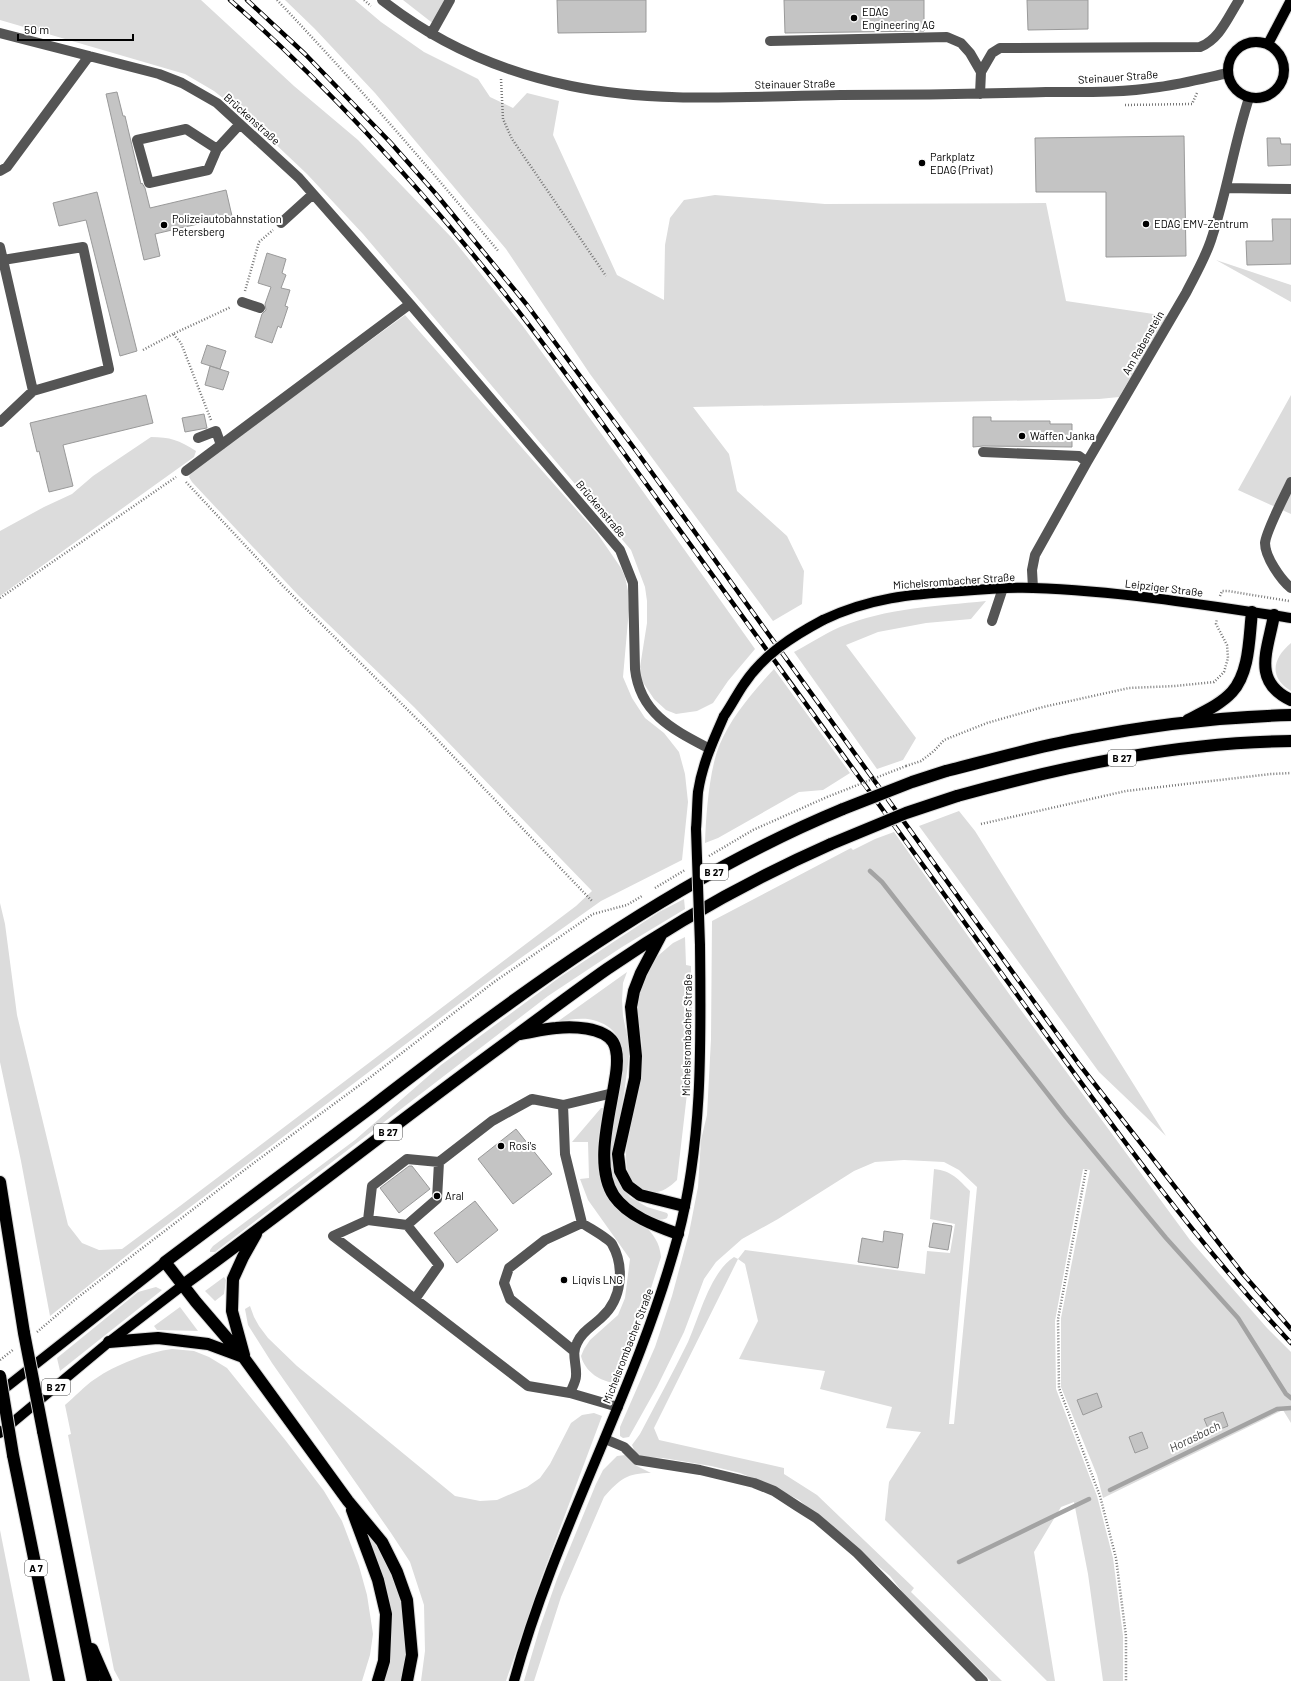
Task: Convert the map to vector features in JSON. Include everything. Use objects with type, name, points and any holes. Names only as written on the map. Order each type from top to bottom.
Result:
[{"type":"highway","points":[[1183,723],[1217,705],[1232,692],[1239,683],[1247,656],[1252,612]]},
{"type":"highway","points":[[1274,616],[1266,655],[1266,674],[1269,683],[1274,690],[1291,700]]},
{"type":"highway","name":"B 27","points":[[165,1262],[471,1031],[591,947],[646,911],[719,869],[803,826],[912,782],[946,772],[1079,739],[1183,723],[1256,716],[1291,715]]},
{"type":"highway","name":"B 27","points":[[183,1286],[517,1035],[608,969],[662,934],[722,899],[806,855],[906,813],[957,796],[1019,779],[1144,754],[1221,745],[1291,741]]},
{"type":"highway","points":[[662,934],[641,973],[634,991],[631,1007],[636,1056],[635,1078],[618,1154],[620,1171],[628,1186],[640,1195],[684,1206]]},
{"type":"highway","points":[[517,1035],[557,1027],[586,1028],[601,1032],[613,1042],[618,1060],[603,1156],[607,1181],[614,1196],[632,1213],[678,1234]]},
{"type":"highway","points":[[0,1182],[30,1333],[43,1431],[93,1681]]},
{"type":"highway","points":[[244,1358],[232,1311],[233,1279],[243,1257],[259,1230]]},
{"type":"highway","points":[[165,1262],[183,1286],[244,1358],[348,1501],[382,1542],[397,1572],[407,1600],[412,1655],[407,1681]]},
{"type":"highway","points":[[109,1342],[158,1338],[201,1343],[208,1344],[244,1358]]},
{"type":"highway","name":"A 7","points":[[0,1376],[13,1455],[59,1681]]},
{"type":"highway","points":[[348,1501],[378,1580],[386,1614],[384,1661],[378,1681]]},
{"type":"highway","points":[[81,1624],[106,1681]]},
{"type":"main road","points":[[1268,44],[1291,0]]},
{"type":"main road","points":[[1258,42],[1268,44],[1275,48],[1281,55],[1287,81],[1273,94],[1265,98],[1249,98],[1234,89],[1228,74],[1228,64],[1232,54],[1239,47],[1248,43],[1258,42]]},
{"type":"main road","name":"Michelsrombacher Straße","points":[[514,1681],[546,1582],[618,1407],[655,1312],[678,1234],[692,1157],[699,1104],[700,945],[696,829],[698,792],[710,749],[724,716],[744,683],[758,666],[784,642],[802,631],[843,611],[864,604],[891,598],[933,593],[1004,588],[1032,588]]},
{"type":"main road","name":"Leipziger Straße","points":[[1032,588],[1105,592],[1291,618]]},
{"type":"main road","name":"B 27","points":[[0,1392],[165,1262]]},
{"type":"main road","name":"B 27","points":[[0,1433],[109,1342],[183,1286]]},
{"type":"street","name":"Steinauer Straße","points":[[382,0],[431,34],[480,60],[571,86],[608,92],[651,96],[709,97],[1118,91],[1159,87],[1228,74]]},
{"type":"street","points":[[431,34],[450,0]]},
{"type":"street","points":[[980,94],[981,72],[992,53],[1000,48],[1200,47],[1209,43],[1218,34],[1239,0]]},
{"type":"street","name":"Brückenstraße","points":[[0,33],[158,74],[182,83],[217,103],[299,178],[410,304],[620,550],[634,583],[635,669],[637,682],[652,710],[662,721],[672,729],[710,749]]},
{"type":"street","points":[[770,41],[947,37],[961,43],[970,53],[981,72]]},
{"type":"street","points":[[0,171],[7,167],[89,56]]},
{"type":"street","name":"Am Rabenstein","points":[[1032,588],[1032,570],[1035,555],[1200,266],[1212,238],[1226,188],[1240,124],[1249,98]]},
{"type":"street","points":[[217,149],[186,129],[137,140],[149,183],[208,170],[217,149],[240,124]]},
{"type":"street","points":[[1226,188],[1291,189]]},
{"type":"street","points":[[281,223],[313,194]]},
{"type":"street","points":[[0,247],[33,391]]},
{"type":"street","points":[[0,422],[33,391],[109,369],[83,247],[3,260]]},
{"type":"street","points":[[242,302],[260,308]]},
{"type":"street","points":[[182,473],[410,304]]},
{"type":"street","points":[[198,438],[216,431],[221,444]]},
{"type":"street","points":[[983,452],[1079,456],[1087,462]]},
{"type":"street","points":[[1291,482],[1278,508],[1265,542],[1266,553],[1283,581],[1291,588]]},
{"type":"street","points":[[992,622],[1004,588]]},
{"type":"street","points":[[368,1220],[372,1186],[407,1159],[439,1162],[492,1121],[532,1099],[563,1105],[613,1093]]},
{"type":"street","points":[[563,1105],[565,1154],[582,1223],[611,1243],[618,1262],[620,1275],[619,1289],[613,1303],[603,1317],[584,1332],[576,1343],[574,1351],[576,1376],[570,1393]]},
{"type":"street","points":[[407,1225],[437,1199],[439,1162]]},
{"type":"street","points":[[415,1299],[439,1265],[407,1225],[368,1220],[333,1236],[528,1386],[570,1393],[618,1407]]},
{"type":"street","points":[[574,1351],[510,1299],[504,1283],[509,1268],[515,1263],[545,1240],[582,1223]]},
{"type":"street","points":[[605,1439],[624,1447],[638,1460],[700,1470],[754,1483],[774,1491],[804,1510],[816,1518],[857,1553],[983,1681]]},
{"type":"path","points":[[277,0],[336,62],[428,167],[499,252]]},
{"type":"path","points":[[501,67],[503,119],[512,139],[606,276]]},
{"type":"path","points":[[143,350],[173,334],[242,302],[259,242],[281,223]]},
{"type":"path","points":[[173,334],[181,344],[216,431]]},
{"type":"path","points":[[0,598],[182,473],[283,586],[426,728],[592,901]]},
{"type":"path","points":[[708,857],[754,830],[827,797],[921,761],[934,751],[944,740],[987,723],[1043,707],[1129,688],[1175,686],[1214,682],[1224,672],[1228,658],[1227,645],[1216,624],[1222,591],[1291,602]]},
{"type":"path","points":[[981,824],[1126,791],[1291,773]]},
{"type":"path","points":[[652,890],[689,868]]},
{"type":"path","points":[[30,1333],[251,1165],[372,1076],[494,982],[593,914],[627,905],[646,894]]},
{"type":"path","points":[[1086,1170],[1058,1319],[1059,1388],[1100,1496],[1116,1558],[1126,1636],[1126,1681]]},
{"type":"path","points":[[0,1360],[18,1346]]},
{"type":"shaded area","points":[[0,0],[201,0],[294,86],[358,140],[452,238],[522,325],[755,649],[728,681],[713,703],[697,711],[676,714],[666,710],[654,699],[642,681],[640,667],[647,623],[647,601],[645,587],[631,550],[363,234],[307,174],[248,118],[214,91],[185,74],[0,20]]},
{"type":"shaded area","points":[[285,0],[355,0],[381,22],[424,52],[478,79],[490,97],[513,108],[527,93],[559,101],[553,135],[617,275],[664,300],[665,245],[670,218],[684,200],[715,195],[825,204],[1046,203],[1066,301],[1167,316],[1119,397],[1099,399],[693,407],[729,454],[737,491],[787,536],[804,571],[802,604],[773,621],[590,374],[506,249],[375,93],[314,28]]},
{"type":"shaded area","points":[[403,0],[447,0],[435,25]]},
{"type":"shaded area","points":[[1216,260],[1291,285],[1291,302]]},
{"type":"shaded area","points":[[405,315],[597,533],[621,568],[625,577],[628,591],[629,609],[623,677],[632,698],[645,718],[664,733],[679,752],[685,774],[688,802],[682,860],[601,901],[505,969],[140,1245],[50,1316],[21,1161],[0,1062],[0,903],[5,924],[17,1015],[68,1225],[82,1243],[99,1250],[122,1249],[576,906],[592,891],[414,707],[299,596],[189,477],[192,470]]},
{"type":"shaded area","points":[[1291,395],[1291,514],[1238,490]]},
{"type":"shaded area","points":[[151,437],[169,439],[184,444],[196,451],[194,457],[0,596],[0,531],[44,507],[72,494],[93,476]]},
{"type":"shaded area","points":[[986,601],[971,619],[926,623],[878,632],[846,645],[916,738],[903,760],[877,769],[794,652],[840,627],[875,616],[930,606]]},
{"type":"shaded area","points":[[1291,643],[1291,691],[1279,680],[1276,674],[1276,667],[1280,655]]},
{"type":"shaded area","points":[[774,669],[850,773],[823,790],[799,792],[718,838],[705,843],[710,781],[719,746],[736,715]]},
{"type":"shaded area","points":[[959,811],[975,831],[1166,1136],[1099,1072],[919,826]]},
{"type":"shaded area","points":[[894,832],[1012,998],[1190,1240],[1267,1328],[1291,1352],[1291,1423],[1283,1410],[1103,1498],[1097,1475],[1061,1387],[1061,1318],[1090,1170],[1083,1169],[1055,1321],[1056,1389],[1097,1496],[1113,1558],[1123,1636],[1123,1681],[1103,1681],[1088,1574],[1074,1502],[1061,1507],[1034,1552],[1055,1681],[1047,1681],[885,1520],[889,1482],[921,1432],[886,1428],[892,1407],[820,1389],[825,1371],[739,1359],[758,1321],[745,1264],[738,1259],[745,1250],[925,1274],[927,1251],[950,1253],[955,1224],[930,1219],[934,1169],[954,1176],[970,1191],[949,1424],[954,1424],[977,1187],[959,1170],[944,1162],[904,1160],[875,1162],[854,1171],[778,1219],[742,1239],[716,1262],[704,1279],[684,1332],[657,1387],[629,1437],[623,1438],[620,1436],[620,1427],[655,1347],[672,1296],[689,1233],[698,1187],[701,1140],[707,1115],[711,1039],[712,921],[851,848],[853,850],[875,839]]},
{"type":"shaded area","points":[[684,899],[685,909],[622,947],[548,996],[215,1252],[210,1252],[213,1246],[355,1140],[441,1065],[560,977],[659,912]]},
{"type":"shaded area","points":[[685,937],[686,965],[691,966],[692,1023],[688,1085],[677,1180],[664,1190],[654,1193],[644,1190],[635,1184],[629,1176],[626,1160],[626,1151],[642,1060],[642,1042],[636,1017],[637,987],[653,960],[673,943]]},
{"type":"shaded area","points":[[627,972],[623,983],[622,1000],[623,1016],[630,1049],[624,1094],[613,1153],[623,1188],[630,1197],[647,1207],[667,1213],[667,1218],[660,1220],[648,1216],[629,1203],[618,1191],[610,1175],[610,1135],[620,1087],[622,1069],[622,1053],[618,1039],[609,1027],[593,1020],[580,1019],[557,1022]]},
{"type":"shaded area","points":[[601,1108],[603,1108],[598,1139],[598,1161],[601,1181],[605,1190],[610,1196],[651,1232],[656,1239],[661,1257],[635,1338],[616,1383],[605,1381],[594,1375],[586,1367],[581,1356],[590,1340],[618,1315],[625,1298],[630,1259],[588,1200],[580,1179],[589,1178],[588,1142],[572,1142]]},
{"type":"shaded area","points":[[734,1257],[738,1259],[654,1428],[659,1440],[784,1468],[784,1474],[817,1495],[914,1588],[911,1592],[1002,1681],[991,1681],[907,1598],[890,1576],[799,1500],[768,1484],[740,1473],[711,1466],[663,1458],[642,1457],[635,1452],[632,1445],[640,1434],[688,1342],[712,1284],[718,1273],[726,1264]]},
{"type":"shaded area","points":[[224,1277],[226,1280],[224,1294],[215,1301],[205,1291]]},
{"type":"shaded area","points":[[156,1287],[162,1290],[60,1371],[57,1358],[138,1292]]},
{"type":"shaded area","points":[[250,1306],[259,1326],[268,1338],[297,1366],[455,1496],[480,1501],[497,1500],[527,1487],[540,1478],[550,1464],[571,1423],[582,1415],[594,1413],[602,1416],[541,1579],[506,1681],[421,1681],[425,1651],[424,1605],[410,1562],[272,1363],[248,1325],[245,1309]]},
{"type":"shaded area","points":[[180,1307],[198,1331],[157,1330],[154,1326]]},
{"type":"shaded area","points":[[172,1349],[194,1351],[209,1357],[227,1368],[324,1491],[342,1521],[359,1566],[367,1595],[373,1634],[370,1655],[362,1681],[120,1681],[114,1670],[68,1435],[71,1434],[65,1405],[83,1388],[112,1369],[142,1356]]},
{"type":"shaded area","points":[[626,1455],[637,1466],[651,1473],[636,1474],[624,1478],[604,1497],[561,1597],[534,1681],[524,1681],[540,1627],[557,1579],[596,1484],[603,1470],[617,1456]]},
{"type":"shaded area","points":[[362,1521],[390,1564],[404,1605],[406,1655],[403,1681],[381,1681],[388,1654]]},
{"type":"shaded area","points":[[0,1530],[30,1681],[0,1681]]},
{"type":"building","points":[[557,0],[646,0],[646,32],[558,33]]},
{"type":"building","name":"EDAG Engineering AG","points":[[784,0],[924,0],[924,31],[785,33]]},
{"type":"building","points":[[1027,0],[1088,0],[1088,29],[1028,30]]},
{"type":"building","name":"Polizeiautobahnstation Petersberg","points":[[117,92],[123,116],[125,116],[141,184],[142,183],[145,188],[150,208],[226,190],[232,216],[155,234],[160,256],[144,260],[106,94]]},
{"type":"building","name":"EDAG EMV-Zentrum","points":[[1184,136],[1186,256],[1106,257],[1106,192],[1036,192],[1035,138]]},
{"type":"building","points":[[1267,138],[1280,138],[1281,144],[1291,144],[1291,165],[1268,166]]},
{"type":"building","points":[[97,192],[137,351],[120,356],[86,220],[59,226],[53,203]]},
{"type":"building","points":[[1272,219],[1291,219],[1291,264],[1247,265],[1246,241],[1273,241]]},
{"type":"building","points":[[267,253],[286,259],[282,273],[286,275],[281,288],[290,290],[285,306],[288,307],[281,328],[278,326],[272,343],[255,337],[262,314],[266,310],[265,304],[271,287],[258,283]]},
{"type":"building","points":[[207,345],[226,351],[220,369],[201,363]]},
{"type":"building","points":[[210,366],[229,372],[223,390],[205,385]]},
{"type":"building","points":[[146,395],[153,423],[63,445],[73,486],[49,492],[39,451],[37,452],[30,423]]},
{"type":"building","points":[[204,414],[207,428],[185,432],[182,418]]},
{"type":"building","name":"Waffen Janka","points":[[973,417],[991,417],[991,421],[1050,421],[1050,424],[1072,424],[1072,447],[973,447]]},
{"type":"building","points":[[516,1129],[552,1174],[513,1204],[478,1159]]},
{"type":"building","points":[[409,1166],[412,1166],[430,1189],[399,1213],[380,1188]]},
{"type":"building","points":[[475,1201],[498,1230],[457,1263],[434,1233]]},
{"type":"building","points":[[933,1223],[952,1226],[948,1250],[929,1247]]},
{"type":"building","points":[[884,1231],[903,1234],[898,1268],[858,1262],[862,1238],[883,1242]]},
{"type":"building","points":[[1097,1393],[1102,1407],[1083,1415],[1077,1400]]},
{"type":"building","points":[[1223,1412],[1228,1426],[1210,1433],[1204,1419]]},
{"type":"building","points":[[1142,1432],[1148,1448],[1135,1453],[1129,1437]]},
{"type":"waterway","points":[[870,871],[882,882],[1065,1116],[1166,1238],[1238,1318],[1286,1394],[1291,1398]]},
{"type":"waterway","name":"Horasbach","points":[[1110,1490],[1277,1409],[1291,1408]]},
{"type":"waterway","name":"Horasbach","points":[[959,1562],[1089,1499]]},
{"type":"railway","points":[[230,0],[302,67],[372,138],[438,212],[501,289],[577,388],[1137,1158],[1212,1253],[1291,1343]]},
{"type":"railway","points":[[247,0],[305,54],[390,142],[436,194],[527,305],[637,452],[1079,1064],[1243,1274],[1291,1329]]},
{"type":"place","name":"EDAG Engineering AG","points":[[854,18]]},
{"type":"place","name":"Parkplatz EDAG (Privat)","points":[[922,163]]},
{"type":"place","name":"EDAG EMV-Zentrum","points":[[1146,224]]},
{"type":"place","name":"Polizeiautobahnstation Petersberg","points":[[164,225]]},
{"type":"place","name":"Waffen Janka","points":[[1022,436]]},
{"type":"place","name":"Rosi's","points":[[501,1146]]},
{"type":"place","name":"Aral","points":[[437,1196]]},
{"type":"place","name":"Liqvis LNG","points":[[564,1280]]}]
